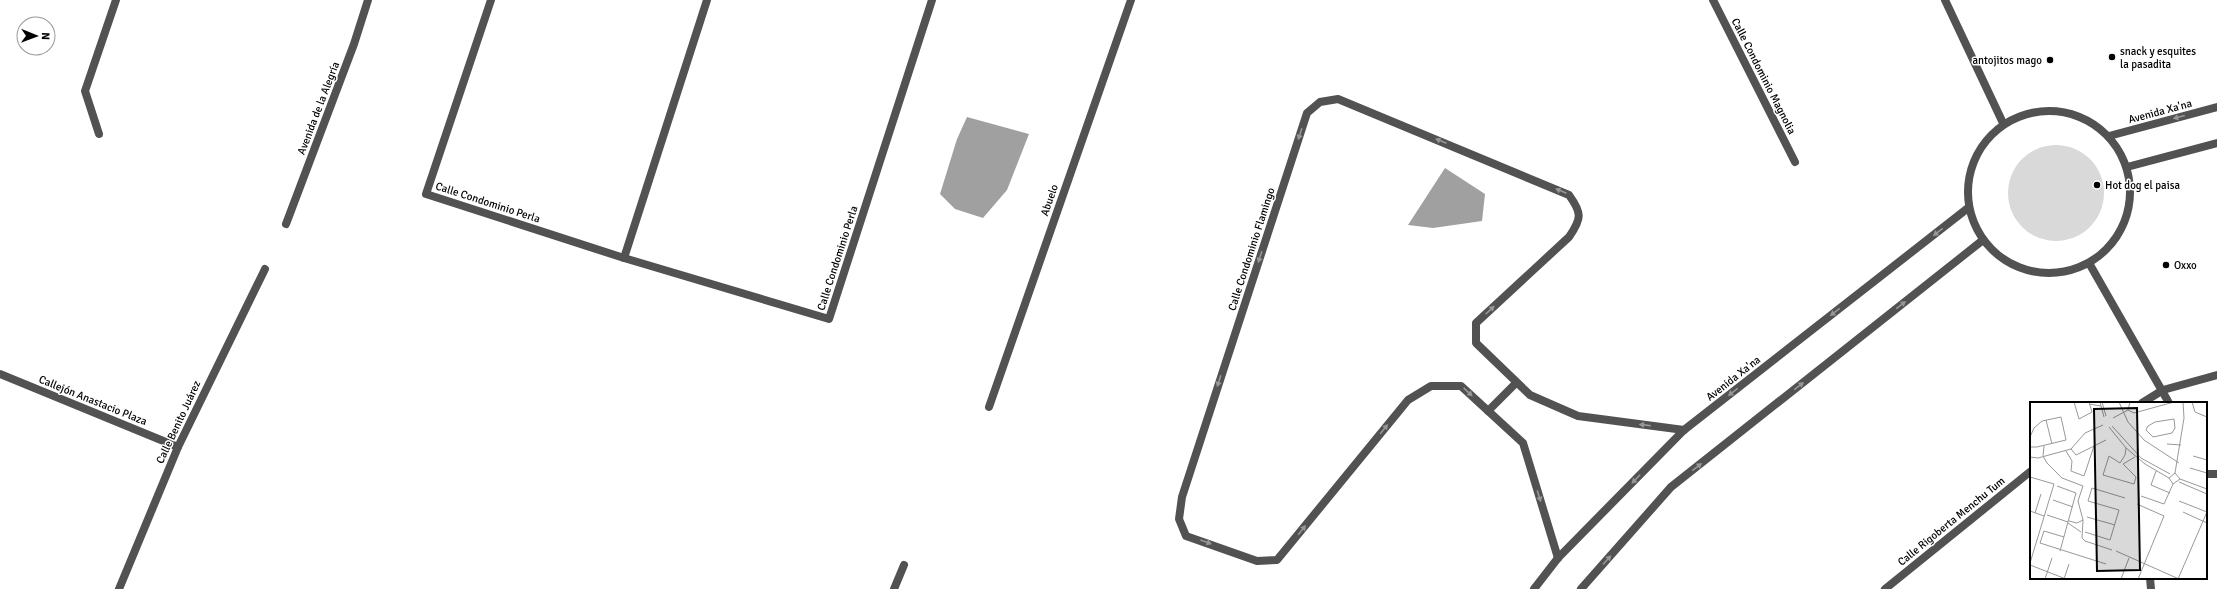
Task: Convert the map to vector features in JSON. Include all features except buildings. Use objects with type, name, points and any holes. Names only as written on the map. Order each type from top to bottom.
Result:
[{"type":"street","points":[[100,134],[85,91],[116,0]]},
{"type":"street","name":"Avenida de la Alegría","points":[[286,224],[354,44],[368,0]]},
{"type":"street","name":"Calle Condominio Perla","points":[[491,0],[426,194],[624,258],[828,319],[932,0]]},
{"type":"street","points":[[624,258],[707,0]]},
{"type":"street","name":"Abuelo","points":[[989,407],[1131,0]]},
{"type":"street","name":"Calle Condominio Magnolia","points":[[1713,0],[1795,162]]},
{"type":"street","points":[[1945,0],[2003,123]]},
{"type":"street","name":"Calle Condominio Flamingo","points":[[1488,411],[1462,386],[1431,386],[1408,400],[1277,560],[1257,561],[1186,536],[1179,519],[1182,497],[1307,113],[1320,102],[1338,99],[1569,194],[1579,208],[1579,222],[1569,237],[1476,323],[1476,343],[1516,383]]},
{"type":"street","name":"Avenida Xa'na","points":[[2108,136],[2217,107]]},
{"type":"street","points":[[2058,110],[2086,118],[2108,136],[2120,150],[2127,166],[2131,194],[2125,222],[2110,245],[2089,263],[2061,273],[2032,272],[2004,260],[1983,240],[1974,224],[1968,208],[1973,160],[2003,123],[2030,111],[2058,110]]},
{"type":"street","points":[[2127,166],[2217,143]]},
{"type":"street","name":"Avenida Xa'na","points":[[1534,589],[1558,558],[1684,430],[1968,208]]},
{"type":"street","points":[[1581,589],[1671,487],[1983,240]]},
{"type":"street","points":[[2089,263],[2163,390],[2168,402]]},
{"type":"street","name":"Calle Benito Juárez","points":[[119,589],[178,447],[265,269]]},
{"type":"street","name":"Callejón Anastacio Plaza","points":[[0,374],[178,447]]},
{"type":"street","points":[[2144,402],[2163,390],[2217,375]]},
{"type":"street","points":[[1558,558],[1523,443],[1488,411],[1516,383],[1530,395],[1578,416],[1684,430]]},
{"type":"street","name":"Calle Rigoberta Menchu Tum","points":[[1885,589],[2030,472]]},
{"type":"street","points":[[894,589],[904,565]]},
{"type":"street","points":[[2150,579],[2151,589]]},
{"type":"shaded area","points":[[967,117],[1029,134],[1007,190],[983,218],[955,209],[940,194],[957,139]]},
{"type":"shaded area","points":[[2056,145],[2074,149],[2083,153],[2090,159],[2096,166],[2100,175],[2104,193],[2100,211],[2096,220],[2090,227],[2083,233],[2074,237],[2056,241],[2038,237],[2029,233],[2022,227],[2016,220],[2012,211],[2008,193],[2012,175],[2016,166],[2022,159],[2029,153],[2038,149]]},
{"type":"shaded area","points":[[1445,168],[1485,194],[1482,221],[1433,228],[1408,225]]},
{"type":"place","name":"snack y esquites la pasadita","points":[[2112,57]]},
{"type":"place","name":"antojitos mago","points":[[2050,60]]},
{"type":"place","name":"Hot dog el paisa","points":[[2097,185]]},
{"type":"place","name":"Oxxo","points":[[2166,265]]}]
